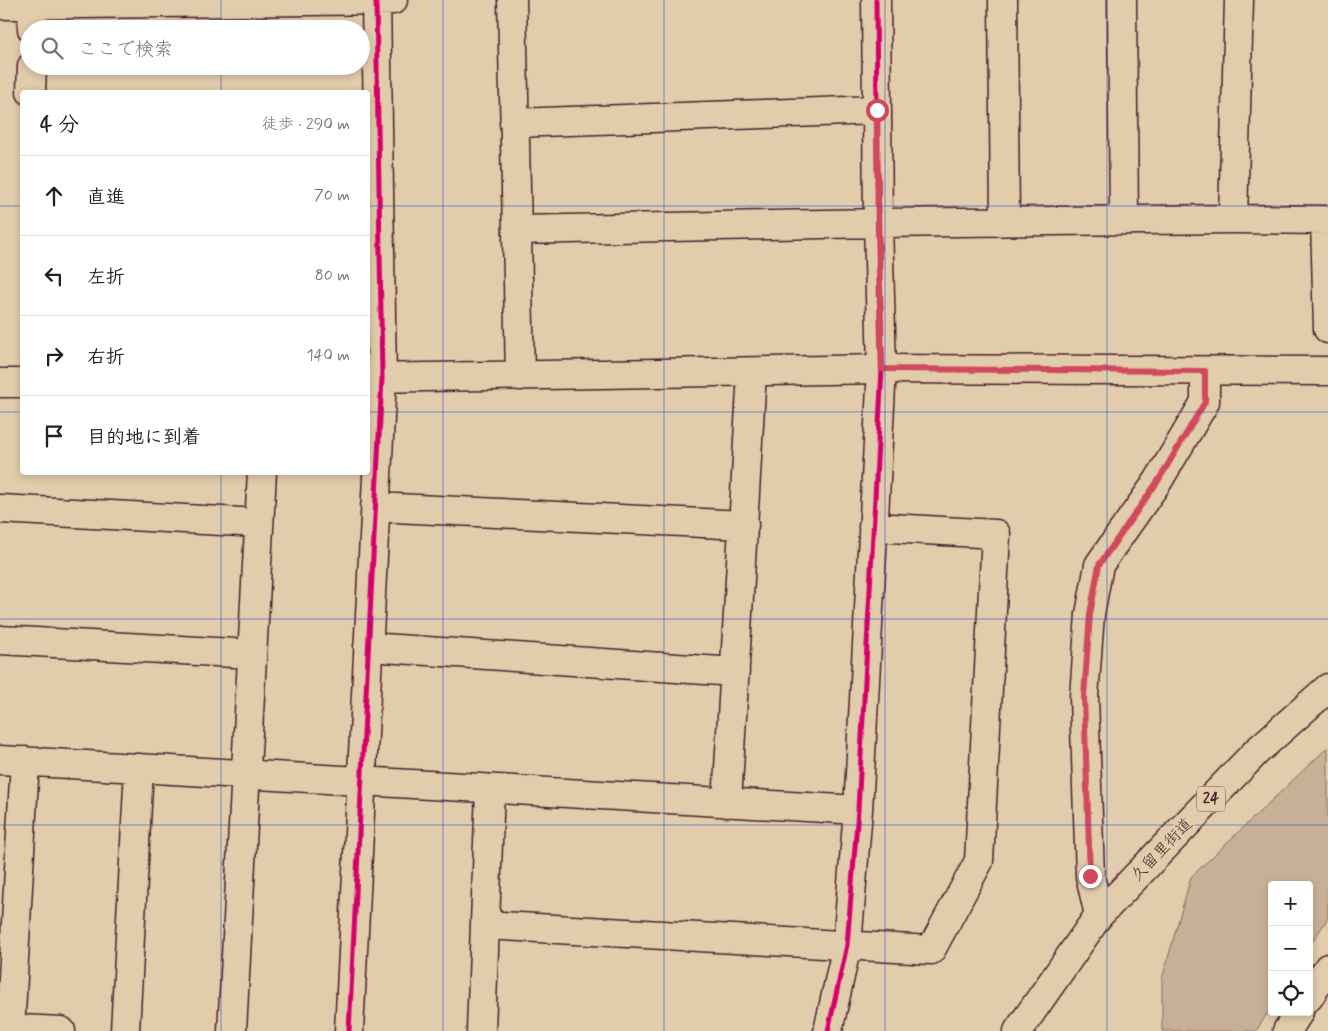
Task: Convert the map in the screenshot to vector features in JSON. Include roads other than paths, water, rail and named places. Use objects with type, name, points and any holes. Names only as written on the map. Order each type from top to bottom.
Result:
[{"type":"street","points":[[349,1031],[375,507],[373,125],[376,0]]},
{"type":"street","points":[[0,5],[33,17],[244,1],[395,0]]},
{"type":"street","points":[[512,0],[520,376]]},
{"type":"street","points":[[828,1031],[847,945],[858,810],[882,369],[878,223],[876,0]]},
{"type":"street","points":[[1003,0],[1004,221]]},
{"type":"street","points":[[1122,0],[1124,220]]},
{"type":"street","points":[[1233,219],[1239,0]]},
{"type":"street","points":[[31,90],[32,75]]},
{"type":"street","points":[[514,123],[877,110]]},
{"type":"street","points":[[516,230],[1004,221],[1326,220],[1328,329]]},
{"type":"street","points":[[375,378],[882,369],[1328,371]]},
{"type":"street","points":[[1099,915],[1090,876],[1084,697],[1090,614],[1099,565],[1158,481],[1205,402],[1205,371]]},
{"type":"street","points":[[727,802],[752,372]]},
{"type":"street","points":[[0,383],[20,383]]},
{"type":"street","points":[[232,1031],[262,475]]},
{"type":"street","points":[[375,507],[744,525]]},
{"type":"street","points":[[0,509],[260,523]]},
{"type":"street","points":[[485,925],[931,950],[979,861],[996,534],[873,527]]},
{"type":"street","points":[[0,640],[252,654]]},
{"type":"street","points":[[368,647],[735,672]]},
{"type":"street","name":"久留里街道","points":[[1018,1031],[1099,915],[1257,751],[1328,688]]},
{"type":"street","points":[[61,1031],[7,1029],[12,761],[858,810]]},
{"type":"street","points":[[125,1031],[139,768]]},
{"type":"street","points":[[481,1031],[490,789]]},
{"type":"street","points":[[1313,991],[1328,968]]},
{"type":"street","points":[[1287,1031],[1296,1016]]}]
